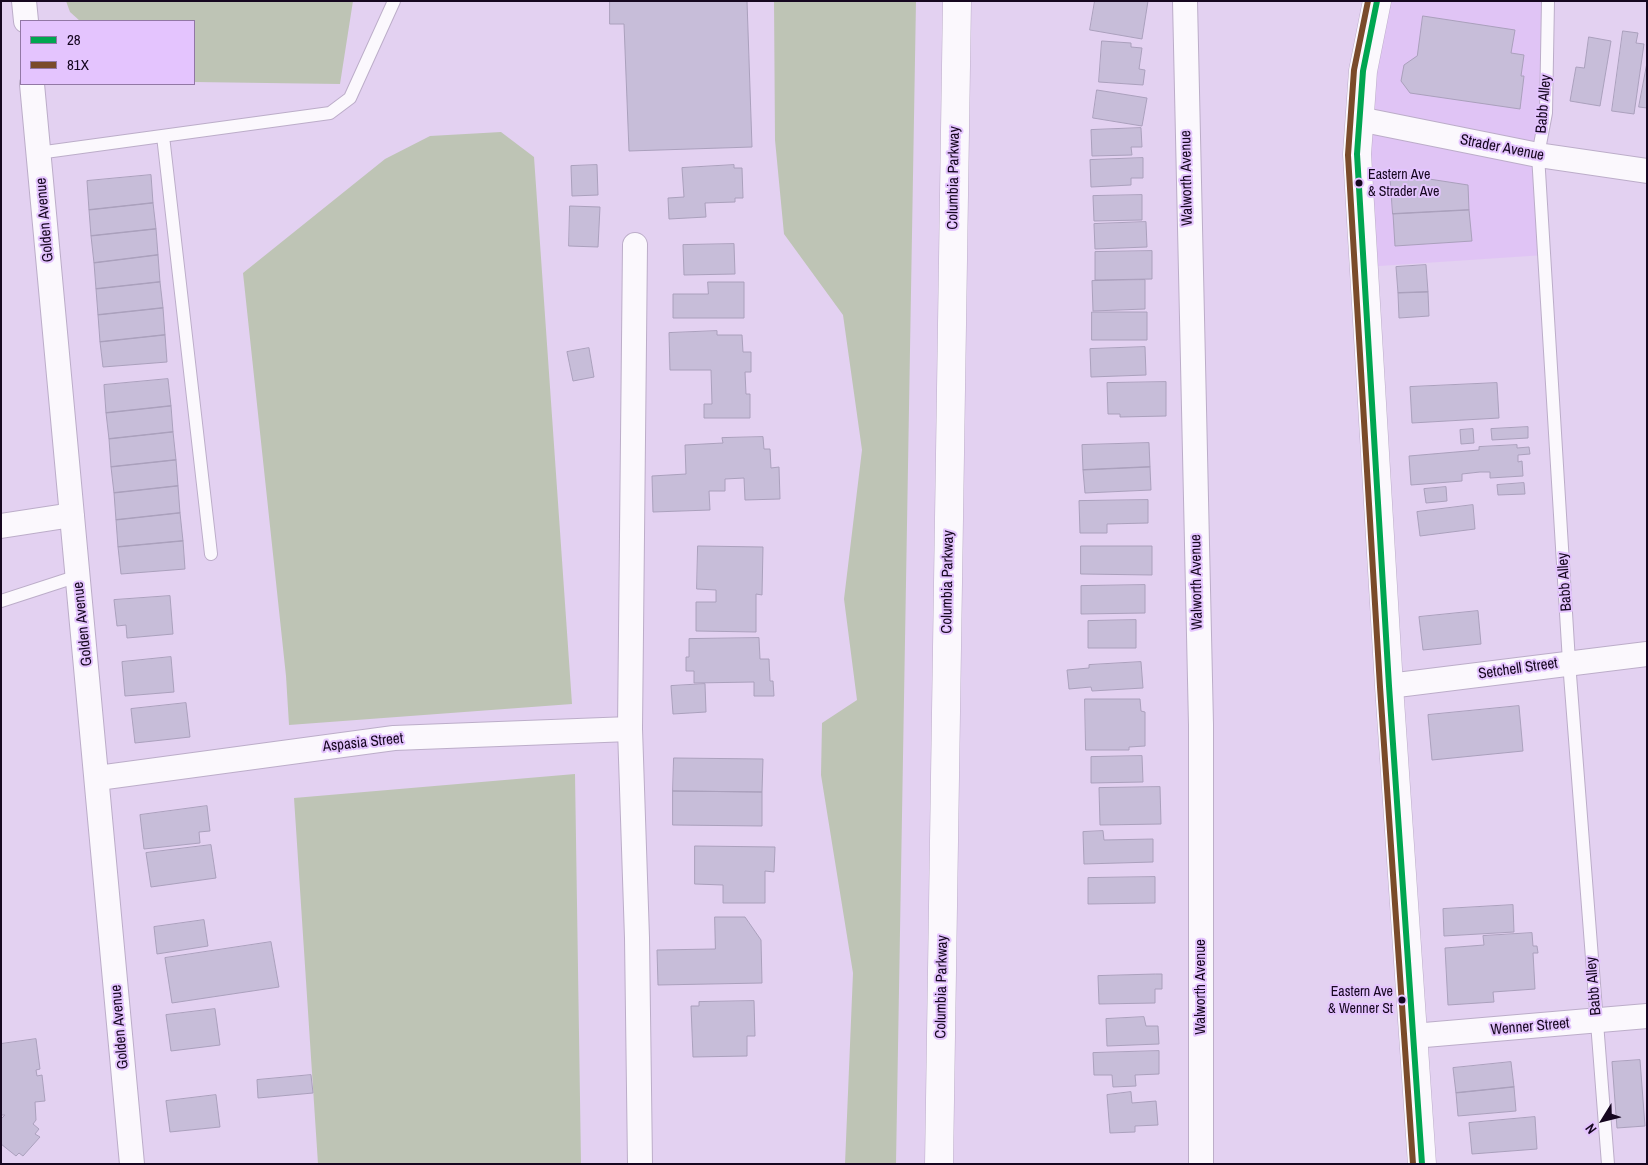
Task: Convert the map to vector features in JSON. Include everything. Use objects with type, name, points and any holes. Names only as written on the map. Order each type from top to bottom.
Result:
[{"type":"main road","name":"Columbia Parkway","points":[[939,1164],[957,1]]},
{"type":"main road","points":[[1377,1],[1363,71],[1357,154],[1389,686],[1422,1164]]},
{"type":"street","points":[[24,1],[26,20]]},
{"type":"street","name":"Walworth Avenue","points":[[1185,1],[1201,725],[1201,1164]]},
{"type":"street","name":"Golden Avenue","points":[[32,85],[98,778],[132,1164]]},
{"type":"street","name":"Strader Avenue","points":[[1359,119],[1538,155],[1647,171]]},
{"type":"street","points":[[635,245],[630,729],[637,938],[640,1164]]},
{"type":"street","points":[[1,526],[72,515]]},
{"type":"street","name":"Setchell Street","points":[[1389,686],[1570,662],[1647,654]]},
{"type":"street","name":"Aspasia Street","points":[[98,778],[394,738],[630,729]]},
{"type":"street","name":"Wenner Street","points":[[1413,1036],[1647,1016]]},
{"type":"lane","points":[[38,153],[330,113],[350,98],[394,1]]},
{"type":"lane","name":"Babb Alley","points":[[1548,1],[1546,112],[1538,155],[1570,662],[1608,1164]]},
{"type":"lane","points":[[163,136],[211,554]]},
{"type":"lane","points":[[1,601],[78,576]]},
{"type":"shaded area","points":[[1377,1],[1548,1],[1538,155],[1544,255],[1364,267]]},
{"type":"green space","points":[[66,1],[353,1],[340,84],[195,82],[195,20],[79,20],[70,12]]},
{"type":"green space","points":[[774,1],[916,1],[896,1164],[845,1164],[853,973],[821,775],[822,723],[857,700],[844,599],[862,450],[843,315],[784,234],[775,140]]},
{"type":"green space","points":[[501,132],[534,157],[572,704],[289,725],[286,676],[243,273],[385,159],[430,136]]},
{"type":"green space","points":[[575,774],[581,1164],[318,1164],[294,798]]},
{"type":"building","points":[[610,1],[747,1],[752,147],[629,151],[624,24],[610,24]]},
{"type":"building","points":[[1095,1],[1148,1],[1142,39],[1090,30]]},
{"type":"building","points":[[1423,16],[1515,30],[1511,53],[1524,55],[1521,76],[1524,76],[1520,109],[1410,93],[1401,81],[1404,65],[1417,56]]},
{"type":"building","points":[[1623,31],[1638,33],[1636,43],[1644,44],[1634,114],[1612,111]]},
{"type":"building","points":[[1589,37],[1611,41],[1600,106],[1570,101],[1576,67],[1584,68]]},
{"type":"building","points":[[1102,41],[1131,43],[1131,47],[1142,48],[1139,69],[1145,70],[1143,85],[1099,82]]},
{"type":"building","points":[[1647,63],[1647,108],[1639,107]]},
{"type":"building","points":[[1097,90],[1147,98],[1142,126],[1093,118]]},
{"type":"building","points":[[1141,128],[1142,147],[1131,147],[1132,155],[1092,156],[1091,130]]},
{"type":"building","points":[[1143,158],[1143,178],[1131,178],[1131,185],[1091,187],[1090,160]]},
{"type":"building","points":[[597,165],[598,195],[572,196],[571,166]]},
{"type":"building","points":[[734,165],[734,168],[742,168],[743,198],[735,198],[735,202],[705,203],[706,217],[669,219],[668,198],[684,197],[682,168]]},
{"type":"building","points":[[1390,173],[1468,185],[1469,210],[1393,214]]},
{"type":"building","points":[[151,175],[153,203],[89,210],[87,181]]},
{"type":"building","points":[[1142,195],[1142,220],[1094,221],[1093,196]]},
{"type":"building","points":[[153,203],[156,229],[91,236],[89,210]]},
{"type":"building","points":[[570,206],[600,207],[598,247],[569,246]]},
{"type":"building","points":[[1469,210],[1472,241],[1395,246],[1393,214]]},
{"type":"building","points":[[1146,222],[1147,247],[1095,249],[1094,224]]},
{"type":"building","points":[[156,229],[158,255],[94,263],[91,236]]},
{"type":"building","points":[[734,244],[735,274],[684,275],[683,245]]},
{"type":"building","points":[[1152,251],[1152,279],[1095,280],[1095,252]]},
{"type":"building","points":[[158,255],[160,282],[96,289],[94,263]]},
{"type":"building","points":[[1426,265],[1428,292],[1398,293],[1396,267]]},
{"type":"building","points":[[1145,280],[1145,309],[1093,311],[1092,281]]},
{"type":"building","points":[[160,282],[163,308],[98,315],[96,289]]},
{"type":"building","points":[[708,282],[744,282],[744,318],[673,318],[673,294],[708,294]]},
{"type":"building","points":[[1428,292],[1429,316],[1399,318],[1398,293]]},
{"type":"building","points":[[163,308],[165,335],[100,342],[98,315]]},
{"type":"building","points":[[1092,312],[1147,312],[1147,340],[1092,340]]},
{"type":"building","points":[[717,331],[717,335],[742,335],[743,352],[751,352],[751,372],[745,372],[746,394],[750,394],[750,418],[704,418],[704,404],[712,404],[711,370],[670,370],[669,333]]},
{"type":"building","points":[[165,335],[167,362],[103,367],[100,342]]},
{"type":"building","points":[[1145,347],[1146,375],[1091,377],[1090,349]]},
{"type":"building","points":[[589,348],[594,377],[573,381],[567,352]]},
{"type":"building","points":[[168,379],[171,406],[106,413],[104,385]]},
{"type":"building","points":[[1166,382],[1166,416],[1120,417],[1120,414],[1108,414],[1107,383]]},
{"type":"building","points":[[1497,383],[1499,418],[1412,423],[1410,387]]},
{"type":"building","points":[[171,406],[173,432],[109,439],[106,413]]},
{"type":"building","points":[[1528,427],[1528,438],[1492,440],[1491,429]]},
{"type":"building","points":[[1473,429],[1474,443],[1461,444],[1460,430]]},
{"type":"building","points":[[173,432],[176,460],[111,467],[109,439]]},
{"type":"building","points":[[763,437],[764,449],[770,449],[771,468],[779,467],[780,499],[745,500],[744,478],[725,479],[725,491],[709,491],[710,510],[653,512],[652,476],[686,474],[685,445],[723,443],[722,438]]},
{"type":"building","points":[[1149,443],[1150,467],[1083,470],[1082,445]]},
{"type":"building","points":[[1517,445],[1517,448],[1529,447],[1530,454],[1518,455],[1518,462],[1522,461],[1523,476],[1490,478],[1490,472],[1480,472],[1462,474],[1462,481],[1411,485],[1409,456],[1479,450],[1479,447]]},
{"type":"building","points":[[176,460],[178,486],[114,493],[111,467]]},
{"type":"building","points":[[1150,467],[1151,490],[1085,493],[1083,470]]},
{"type":"building","points":[[1524,483],[1525,494],[1498,495],[1497,485]]},
{"type":"building","points":[[178,486],[180,513],[116,520],[114,493]]},
{"type":"building","points":[[1446,487],[1447,501],[1426,503],[1424,489]]},
{"type":"building","points":[[1148,500],[1148,523],[1107,524],[1107,533],[1080,533],[1079,501]]},
{"type":"building","points":[[1473,505],[1475,529],[1420,536],[1417,512]]},
{"type":"building","points":[[180,513],[183,541],[118,547],[116,520]]},
{"type":"building","points":[[183,541],[185,569],[121,574],[118,547]]},
{"type":"building","points":[[698,546],[763,547],[762,595],[756,594],[756,632],[696,631],[696,602],[716,602],[716,590],[697,589]]},
{"type":"building","points":[[1081,546],[1152,546],[1152,575],[1081,574]]},
{"type":"building","points":[[1145,585],[1145,613],[1081,614],[1081,586]]},
{"type":"building","points":[[170,596],[173,634],[127,638],[126,625],[117,626],[114,600]]},
{"type":"building","points":[[1478,611],[1481,644],[1423,650],[1419,617]]},
{"type":"building","points":[[1136,620],[1136,648],[1088,648],[1088,621]]},
{"type":"building","points":[[759,638],[760,659],[769,659],[770,681],[773,681],[774,696],[754,696],[754,682],[694,683],[694,671],[686,671],[686,657],[689,657],[689,639]]},
{"type":"building","points":[[171,657],[174,692],[125,696],[122,662]]},
{"type":"building","points":[[1141,662],[1143,688],[1092,691],[1091,687],[1069,689],[1067,670],[1089,668],[1089,665]]},
{"type":"building","points":[[705,684],[706,712],[673,714],[671,686]]},
{"type":"building","points":[[1085,699],[1140,699],[1141,711],[1145,712],[1145,746],[1129,747],[1129,750],[1086,750]]},
{"type":"building","points":[[186,703],[190,737],[135,743],[131,709]]},
{"type":"building","points":[[1519,706],[1523,751],[1432,760],[1428,715]]},
{"type":"building","points":[[1142,756],[1143,782],[1091,783],[1091,757]]},
{"type":"building","points":[[674,758],[763,759],[762,792],[673,791]]},
{"type":"building","points":[[1160,787],[1161,824],[1100,825],[1099,788]]},
{"type":"building","points":[[673,791],[762,792],[762,826],[673,825]]},
{"type":"building","points":[[207,806],[210,831],[199,832],[200,843],[144,849],[140,815]]},
{"type":"building","points":[[1103,831],[1104,840],[1153,839],[1153,862],[1084,864],[1083,832]]},
{"type":"building","points":[[211,845],[216,878],[151,887],[146,853]]},
{"type":"building","points":[[695,846],[775,847],[774,872],[765,871],[765,903],[723,903],[723,885],[695,884]]},
{"type":"building","points":[[1155,877],[1155,903],[1088,904],[1088,878]]},
{"type":"building","points":[[1513,905],[1514,932],[1444,936],[1443,909]]},
{"type":"building","points":[[715,917],[745,917],[761,940],[762,983],[658,985],[657,950],[715,949]]},
{"type":"building","points":[[204,920],[208,946],[157,954],[154,927]]},
{"type":"building","points":[[1532,933],[1533,946],[1537,946],[1538,953],[1533,953],[1535,989],[1493,992],[1494,1002],[1448,1005],[1445,948],[1484,945],[1483,936]]},
{"type":"building","points":[[271,942],[279,987],[172,1003],[165,958]]},
{"type":"building","points":[[1162,974],[1162,989],[1155,989],[1155,1003],[1099,1004],[1098,976]]},
{"type":"building","points":[[754,1001],[755,1036],[747,1036],[747,1056],[693,1057],[691,1006],[699,1006],[699,1002]]},
{"type":"building","points":[[215,1009],[220,1045],[171,1051],[166,1015]]},
{"type":"building","points":[[1144,1017],[1146,1026],[1158,1026],[1159,1044],[1107,1046],[1106,1019]]},
{"type":"building","points":[[36,1039],[40,1069],[36,1070],[37,1076],[42,1075],[45,1101],[35,1102],[36,1120],[33,1124],[39,1129],[35,1134],[40,1137],[23,1156],[19,1153],[16,1156],[1,1144],[1,1119],[5,1115],[1,1115],[1,1044]]},
{"type":"building","points":[[1159,1051],[1159,1074],[1135,1075],[1136,1086],[1113,1087],[1112,1075],[1094,1075],[1093,1053]]},
{"type":"building","points":[[1640,1060],[1645,1126],[1617,1128],[1612,1062]]},
{"type":"building","points":[[1511,1062],[1514,1087],[1456,1093],[1453,1068]]},
{"type":"building","points":[[311,1075],[313,1093],[258,1098],[257,1080]]},
{"type":"building","points":[[1514,1087],[1516,1111],[1458,1116],[1456,1093]]},
{"type":"building","points":[[1131,1092],[1132,1103],[1156,1101],[1158,1125],[1135,1126],[1135,1132],[1110,1133],[1107,1095]]},
{"type":"building","points":[[216,1095],[220,1127],[170,1132],[166,1101]]},
{"type":"building","points":[[1535,1117],[1537,1149],[1472,1154],[1469,1123]]},
{"type":"transit line","name":"81X","points":[[1368,1],[1354,70],[1348,155],[1380,687],[1413,1164]]},
{"type":"transit line","name":"28","points":[[1377,1],[1363,71],[1357,154],[1389,686],[1422,1164]]},
{"type":"place","name":"Eastern Ave & Strader Ave","points":[[1359,183]]},
{"type":"place","name":"Eastern Ave & Wenner St","points":[[1402,1000]]}]
